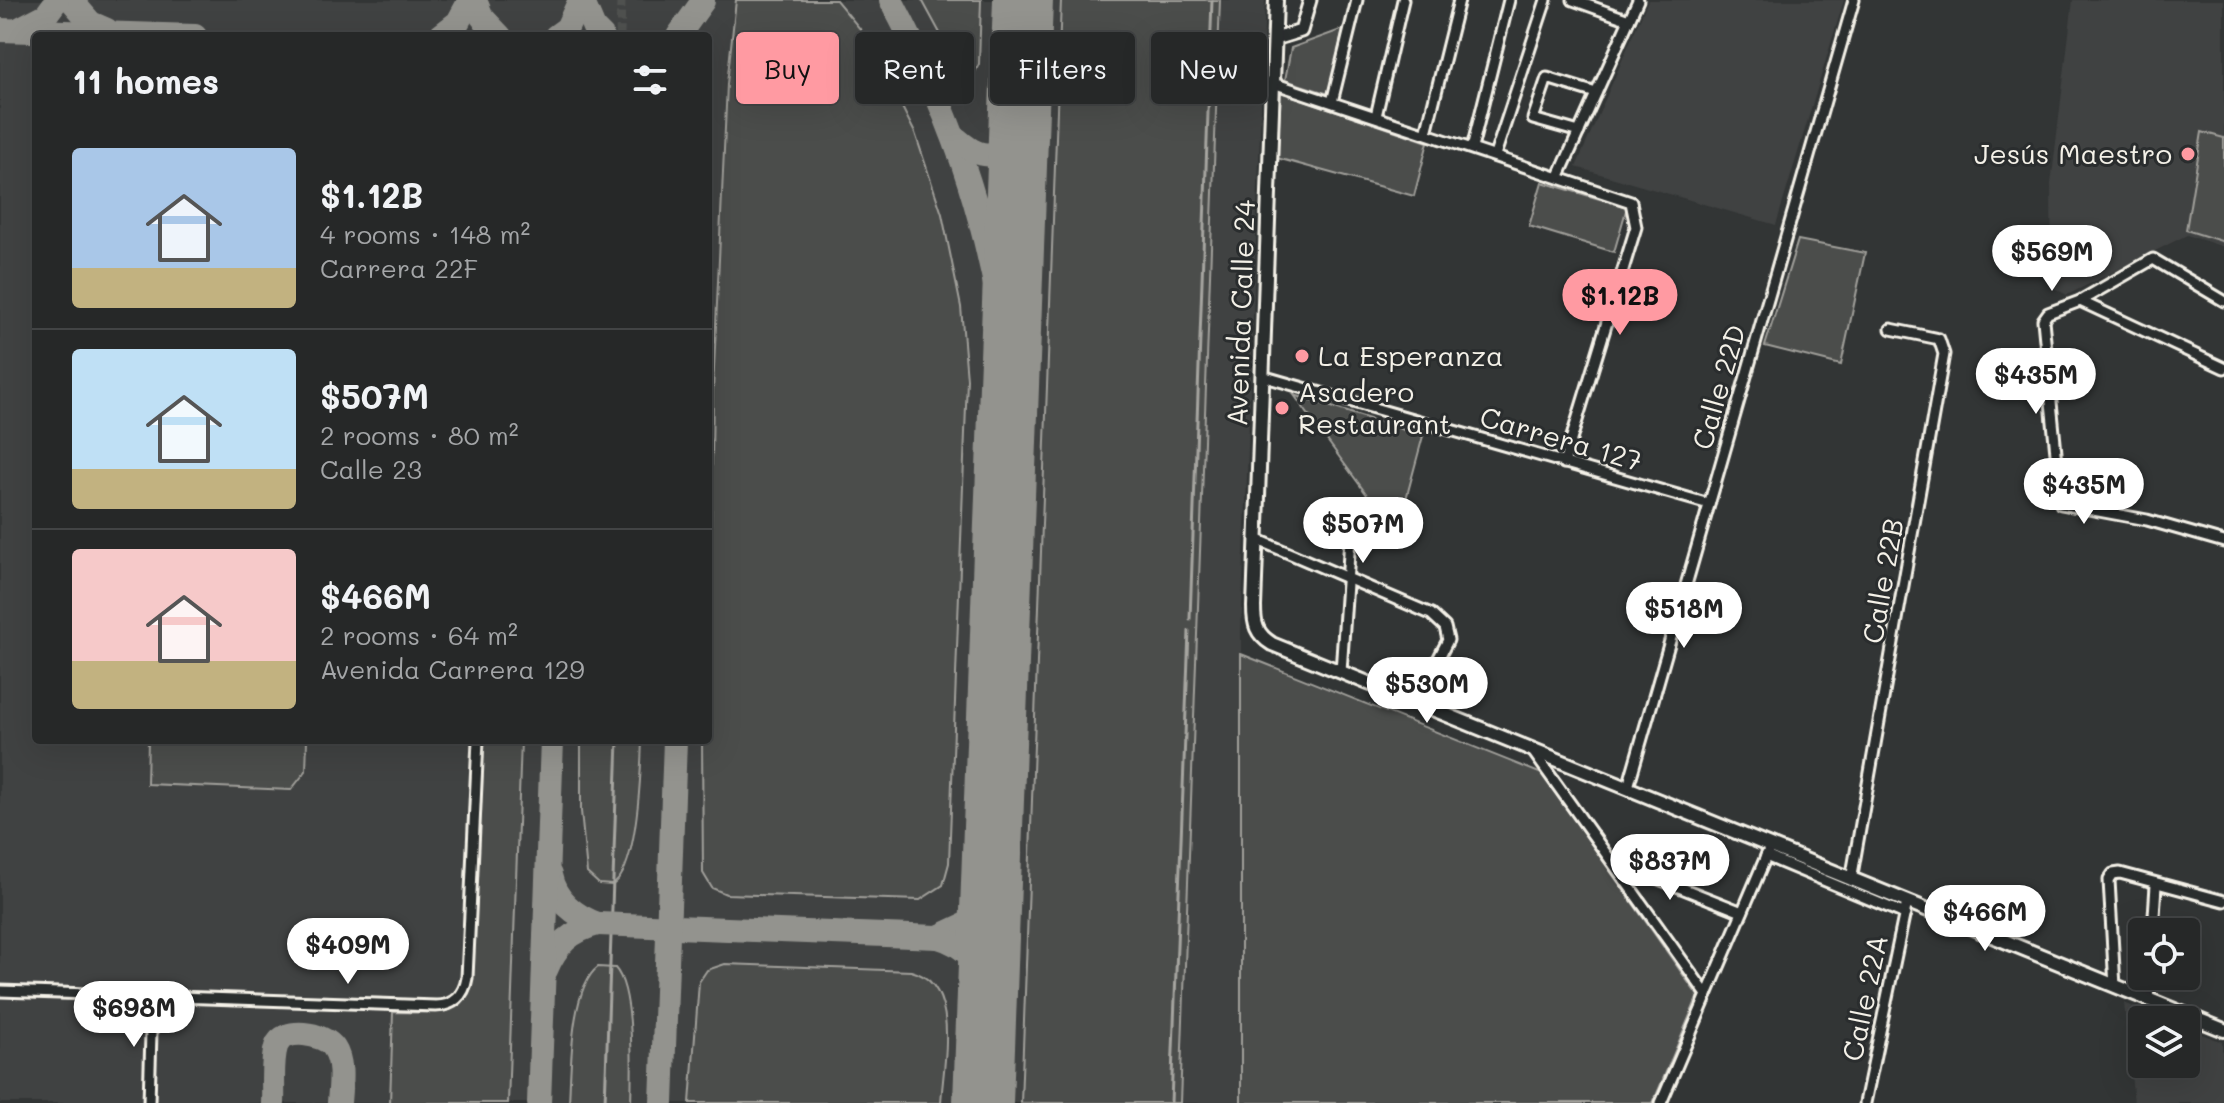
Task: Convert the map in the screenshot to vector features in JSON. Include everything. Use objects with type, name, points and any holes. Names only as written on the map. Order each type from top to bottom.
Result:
[{"type":"main road","name":"Avenida Calle 24","points":[[1276,0],[1256,539],[1256,628],[1272,644],[1341,672]]},
{"type":"main road","points":[[1341,672],[1628,787],[1768,851],[1851,880],[1906,908],[2224,1030]]},
{"type":"street","points":[[1275,39],[1301,31],[1310,0]]},
{"type":"street","points":[[1332,102],[1357,0]]},
{"type":"street","points":[[1376,116],[1403,0]]},
{"type":"street","points":[[1426,133],[1459,0]]},
{"type":"street","points":[[1472,148],[1509,0]]},
{"type":"street","points":[[1495,155],[1546,0]]},
{"type":"street","points":[[1573,0],[1629,20]]},
{"type":"street","points":[[1559,176],[1638,0]]},
{"type":"street","name":"Calle 22D","points":[[1628,787],[1854,0]]},
{"type":"street","points":[[1579,132],[1533,119],[1547,78],[1596,93]]},
{"type":"street","points":[[1273,83],[1626,198],[1635,209],[1636,227],[1564,463]]},
{"type":"street","points":[[2224,301],[2153,259],[2080,301],[2048,313],[2043,320],[2060,500],[2064,506],[2109,513],[2224,542]]},
{"type":"street","points":[[2080,301],[2224,368]]},
{"type":"street","name":"Calle 22B","points":[[1851,880],[1944,354],[1939,339],[1891,329]]},
{"type":"street","name":"Carrera 127","points":[[1262,376],[1709,504]]},
{"type":"street","points":[[1341,672],[1352,509]]},
{"type":"street","points":[[1256,539],[1431,614],[1445,627],[1448,640],[1416,702]]},
{"type":"street","points":[[0,991],[436,1006],[458,999],[467,978],[478,744]]},
{"type":"street","points":[[1530,748],[1707,995]]},
{"type":"street","points":[[1661,1103],[1768,851],[1906,908]]},
{"type":"street","points":[[1611,860],[1742,912]]},
{"type":"street","points":[[2115,987],[2109,880],[2120,873],[2224,901]]},
{"type":"street","points":[[2154,918],[2156,885]]},
{"type":"street","name":"Calle 22A","points":[[1865,1103],[1906,908]]},
{"type":"street","points":[[2148,1000],[2149,990]]},
{"type":"street","points":[[149,1103],[152,997]]},
{"type":"street","points":[[2224,1019],[2224,1030]]},
{"type":"shaded area","points":[[0,0],[1265,0],[1264,32],[1151,32],[1151,104],[1261,104],[1241,633],[1241,1103],[0,1103]]},
{"type":"shaded area","points":[[736,0],[836,0],[863,32],[855,32],[855,104],[900,104],[915,133],[942,214],[961,307],[967,379],[949,863],[943,885],[920,900],[726,894],[712,888],[703,873],[702,744],[712,744],[713,391],[727,84]]},
{"type":"shaded area","points":[[922,0],[981,0],[979,64],[974,74],[974,32],[939,32]]},
{"type":"shaded area","points":[[1061,0],[1220,0],[1219,32],[1151,32],[1151,104],[1216,104],[1180,1103],[1021,1103],[1057,104],[1135,104],[1135,32],[1060,32]]},
{"type":"shaded area","points":[[1648,0],[1844,0],[1776,225],[1576,167]]},
{"type":"shaded area","points":[[2073,0],[2224,0],[2224,247],[2187,235],[2067,295],[2052,287],[2051,184]]},
{"type":"shaded area","points":[[1343,29],[1329,94],[1285,80],[1291,48]]},
{"type":"shaded area","points":[[1281,92],[1428,142],[1414,196],[1277,158]]},
{"type":"shaded area","points":[[2202,132],[2224,138],[2224,242],[2186,230]]},
{"type":"shaded area","points":[[1542,182],[1627,207],[1614,252],[1529,226]]},
{"type":"shaded area","points":[[1798,240],[1865,253],[1841,365],[1765,346]]},
{"type":"shaded area","points":[[1294,395],[1423,436],[1399,525],[1392,529]]},
{"type":"shaded area","points":[[1241,654],[1542,774],[1698,996],[1653,1103],[1241,1103]]},
{"type":"shaded area","points":[[148,744],[307,744],[306,771],[291,790],[147,784]]},
{"type":"shaded area","points":[[483,744],[521,744],[508,1103],[390,1103],[393,1012],[449,1009],[466,997],[472,986]]},
{"type":"shaded area","points":[[581,744],[642,744],[633,841],[621,876],[612,885],[599,884],[587,873],[581,811]]},
{"type":"shaded area","points":[[725,964],[911,971],[927,979],[937,992],[946,1027],[941,1103],[690,1103],[699,982],[707,970]]},
{"type":"shaded area","points":[[598,967],[615,968],[626,994],[631,1032],[631,1103],[569,1103],[577,1011],[582,992]]},
{"type":"shaded area","points":[[2124,1003],[2131,1006],[2128,1006],[2128,1043]]},
{"type":"shaded area","points":[[2200,1033],[2222,1042],[2224,1103],[2134,1103],[2132,1078],[2200,1078]]},
{"type":"waterway","points":[[1190,619],[1212,0]]},
{"type":"waterway","points":[[1171,1103],[1189,631]]},
{"type":"waterway","points":[[605,1103],[618,744]]},
{"type":"taxiway","points":[[21,28],[46,15],[57,0]]},
{"type":"taxiway","points":[[71,0],[91,23],[107,30]]},
{"type":"taxiway","points":[[445,32],[458,22],[470,0]]},
{"type":"taxiway","points":[[475,0],[482,17],[496,32]]},
{"type":"taxiway","points":[[562,32],[567,28],[580,0]]},
{"type":"taxiway","points":[[582,0],[598,32]]},
{"type":"taxiway","points":[[891,0],[936,93],[969,182],[993,274],[1010,376]]},
{"type":"taxiway","points":[[681,32],[703,1]]},
{"type":"taxiway","points":[[0,30],[65,32]]},
{"type":"taxiway","points":[[957,139],[980,154],[997,152],[1009,137],[1019,113]]},
{"type":"taxiway","points":[[539,1103],[552,744]]},
{"type":"taxiway","points":[[662,1103],[675,744]]},
{"type":"taxiway","points":[[546,970],[566,940],[580,930],[598,924],[567,906],[556,892],[550,875]]},
{"type":"taxiway","points":[[598,924],[938,937],[970,922],[991,886]]},
{"type":"taxiway","points":[[938,937],[965,951],[977,965],[987,993]]},
{"type":"taxiway","points":[[273,1103],[274,1053],[280,1040],[295,1034],[322,1039],[334,1048],[341,1075],[339,1103]]},
{"type":"runway","points":[[983,1103],[1023,0]]},
{"type":"tunnel","points":[[620,32],[621,0]]},
{"type":"place","name":"Jesús Maestro","points":[[2188,154]]},
{"type":"place","name":"La Esperanza","points":[[1302,356]]},
{"type":"place","name":"Asadero Restaurant","points":[[1282,408]]}]
